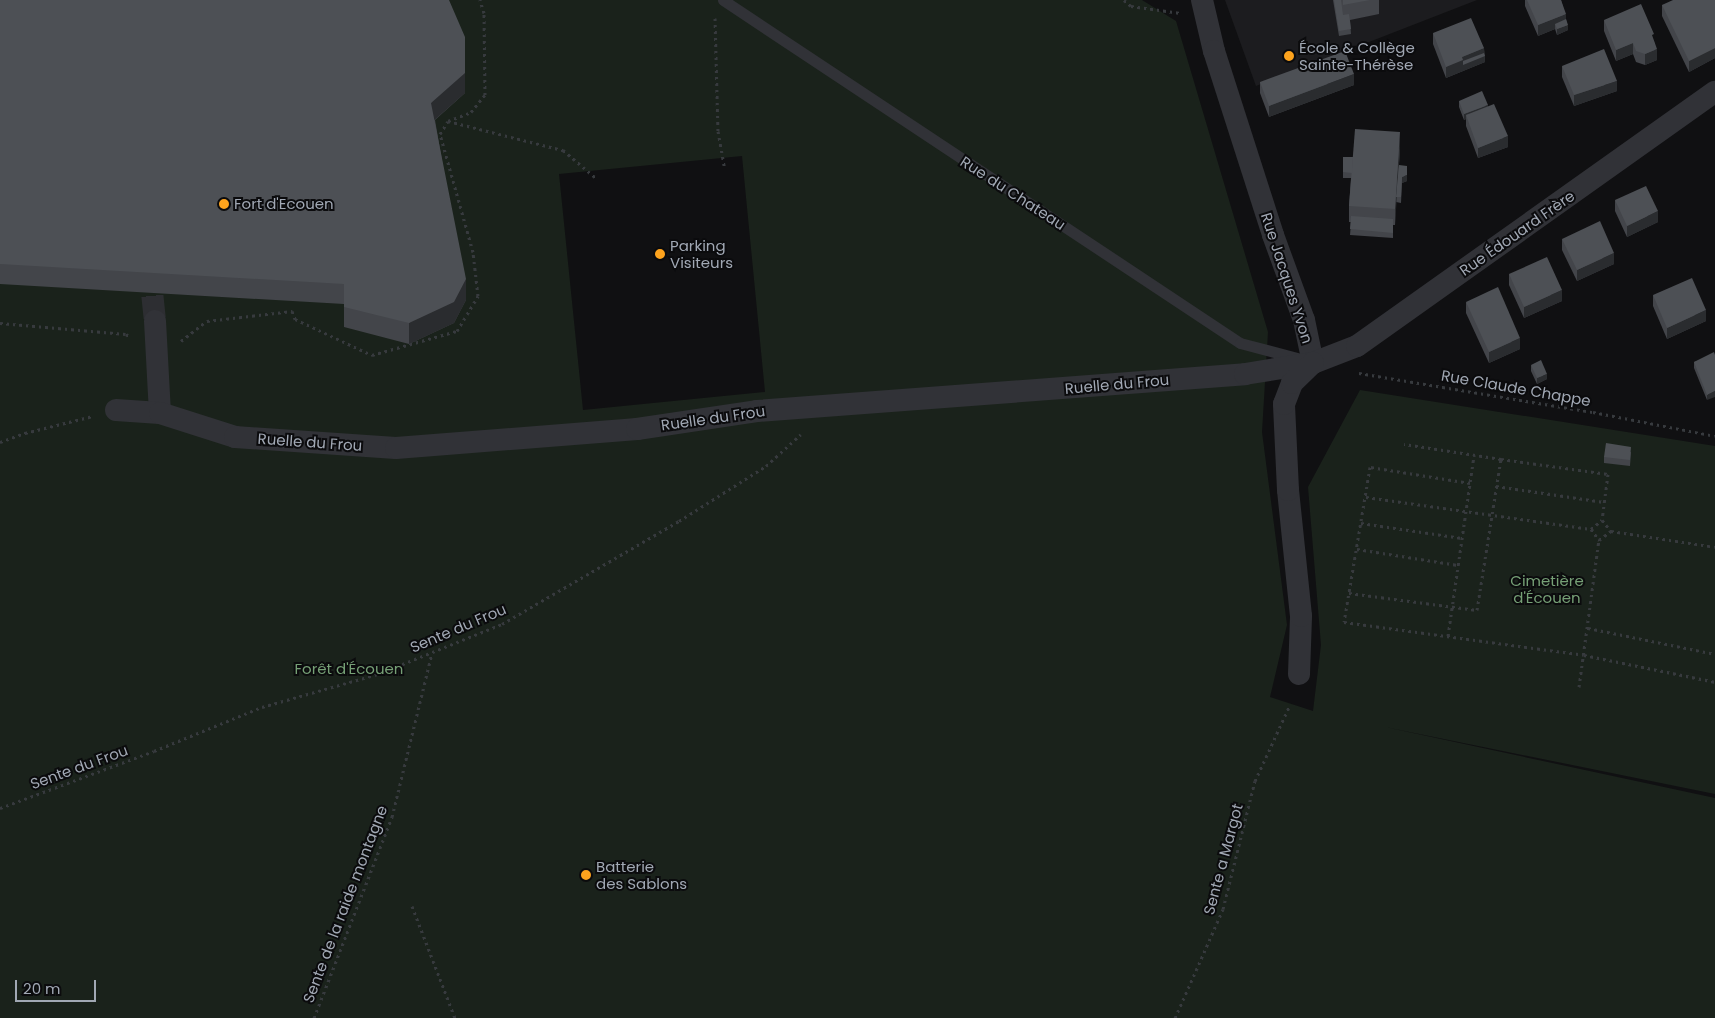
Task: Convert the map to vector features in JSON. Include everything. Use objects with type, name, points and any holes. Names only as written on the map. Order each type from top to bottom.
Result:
[{"type":"street","name":"Rue Jacques Yvon","points":[[1204,9],[1222,78],[1304,320],[1313,363],[1292,383],[1284,404],[1288,490],[1301,616],[1299,674]]},
{"type":"street","name":"Rue Édouard Frère","points":[[1313,363],[1357,346],[1715,92]]},
{"type":"street","points":[[155,321],[160,413]]},
{"type":"street","name":"Ruelle du Frou","points":[[116,410],[160,413],[235,437],[396,448],[637,429],[744,413],[1245,374],[1313,363]]},
{"type":"lane","name":"Rue du Chateau","points":[[723,0],[1240,343],[1313,363]]},
{"type":"path","points":[[0,323],[126,334],[158,359],[207,321],[292,311],[295,319],[372,355],[457,331],[478,296],[472,252],[440,134],[448,121],[471,112],[485,95],[484,13],[480,0]]},
{"type":"path","points":[[1124,0],[1131,6],[1204,9]]},
{"type":"path","points":[[714,9],[718,131],[724,166]]},
{"type":"path","points":[[448,121],[563,150],[596,178]]},
{"type":"path","name":"Rue Claude Chappe","points":[[1313,363],[1368,375],[1574,409],[1715,436]]},
{"type":"path","name":"Sente du Frou","points":[[0,808],[154,751],[262,708],[378,674],[502,624],[680,522],[766,466],[821,416],[825,408]]},
{"type":"path","points":[[0,442],[25,433],[116,410]]},
{"type":"path","points":[[1404,444],[1608,474],[1602,520],[1592,529]]},
{"type":"path","points":[[1448,636],[1474,455]]},
{"type":"path","points":[[1349,592],[1477,610],[1501,459]]},
{"type":"path","points":[[1470,483],[1370,467],[1344,622],[1584,655],[1715,682]]},
{"type":"path","points":[[1496,486],[1604,502]]},
{"type":"path","points":[[1366,498],[1592,529],[1600,540]]},
{"type":"path","points":[[1602,520],[1610,531],[1715,547]]},
{"type":"path","points":[[1361,523],[1462,538]]},
{"type":"path","points":[[1579,687],[1600,540],[1610,531]]},
{"type":"path","points":[[1356,549],[1458,565]]},
{"type":"path","points":[[1588,628],[1715,654]]},
{"type":"path","name":"Sente de la raide montagne","points":[[314,1018],[392,817],[432,653]]},
{"type":"path","name":"Sente a Margot","points":[[1175,1018],[1224,909],[1255,781],[1290,705]]},
{"type":"path","points":[[412,906],[455,1018]]},
{"type":"shaded area","name":"École & Collège Sainte-Thérèse","points":[[1225,0],[1477,0],[1256,86]]},
{"type":"green space","name":"Forêt d'Écouen","points":[[0,0],[1142,0],[1176,21],[1268,332],[1262,432],[1287,625],[1270,697],[1313,711],[1321,645],[1308,487],[1360,390],[1715,446],[1715,794],[1385,727],[1715,798],[1715,1018],[0,1018]],"holes":[[[742,156],[765,392],[583,410],[559,174]]]},
{"type":"building","name":"Fort d'Ecouen","points":[[0,0],[449,0],[465,37],[465,73],[431,103],[466,279],[454,302],[409,323],[344,307],[344,284],[0,264]]},
{"type":"building","points":[[1334,0],[1341,0],[1343,15],[1349,14],[1351,29],[1339,31]]},
{"type":"building","points":[[1343,0],[1370,0],[1343,5]]},
{"type":"building","points":[[1527,0],[1561,0],[1566,14],[1538,25]]},
{"type":"building","points":[[1673,0],[1715,0],[1715,48],[1689,61],[1662,5]]},
{"type":"building","points":[[1641,4],[1654,34],[1652,35],[1657,49],[1645,54],[1636,51],[1633,43],[1616,50],[1604,20]]},
{"type":"building","points":[[1471,18],[1484,48],[1462,57],[1463,60],[1446,67],[1433,33]]},
{"type":"building","points":[[1566,19],[1568,25],[1557,29],[1555,24]]},
{"type":"building","points":[[1604,49],[1617,81],[1574,95],[1562,66]]},
{"type":"building","points":[[1345,51],[1354,74],[1269,106],[1260,82]]},
{"type":"building","points":[[1484,53],[1485,56],[1463,65],[1463,61]]},
{"type":"building","points":[[1482,91],[1488,105],[1464,114],[1459,101]]},
{"type":"building","points":[[1494,104],[1508,136],[1478,148],[1466,115]]},
{"type":"building","points":[[1355,129],[1400,132],[1395,209],[1349,206]]},
{"type":"building","points":[[1343,157],[1353,157],[1352,173],[1343,172]]},
{"type":"building","points":[[1399,165],[1407,166],[1407,175],[1402,177],[1401,197],[1396,197]]},
{"type":"building","points":[[1646,186],[1658,211],[1627,226],[1615,200]]},
{"type":"building","points":[[1351,216],[1393,219],[1393,233],[1350,229]]},
{"type":"building","points":[[1600,221],[1614,253],[1577,270],[1562,239]]},
{"type":"building","points":[[1547,257],[1562,290],[1524,307],[1509,274]]},
{"type":"building","points":[[1692,278],[1706,310],[1667,328],[1653,295]]},
{"type":"building","points":[[1498,287],[1520,338],[1489,352],[1466,302]]},
{"type":"building","points":[[1714,352],[1715,391],[1707,395],[1694,362]]},
{"type":"building","points":[[1541,360],[1547,374],[1537,378],[1531,365]]},
{"type":"building","points":[[1606,443],[1631,447],[1630,460],[1604,457]]},
{"type":"tunnel","points":[[149,263],[155,321]]},
{"type":"place","name":"École & Collège Sainte-Thérèse","points":[[1289,56]]},
{"type":"place","name":"Fort d'Ecouen","points":[[224,204]]},
{"type":"place","name":"Parking Visiteurs","points":[[660,254]]},
{"type":"place","name":"Batterie des Sablons","points":[[586,875]]},
{"type":"park label","name":"Cimetière d'Écouen","points":[[1547,588]]}]
